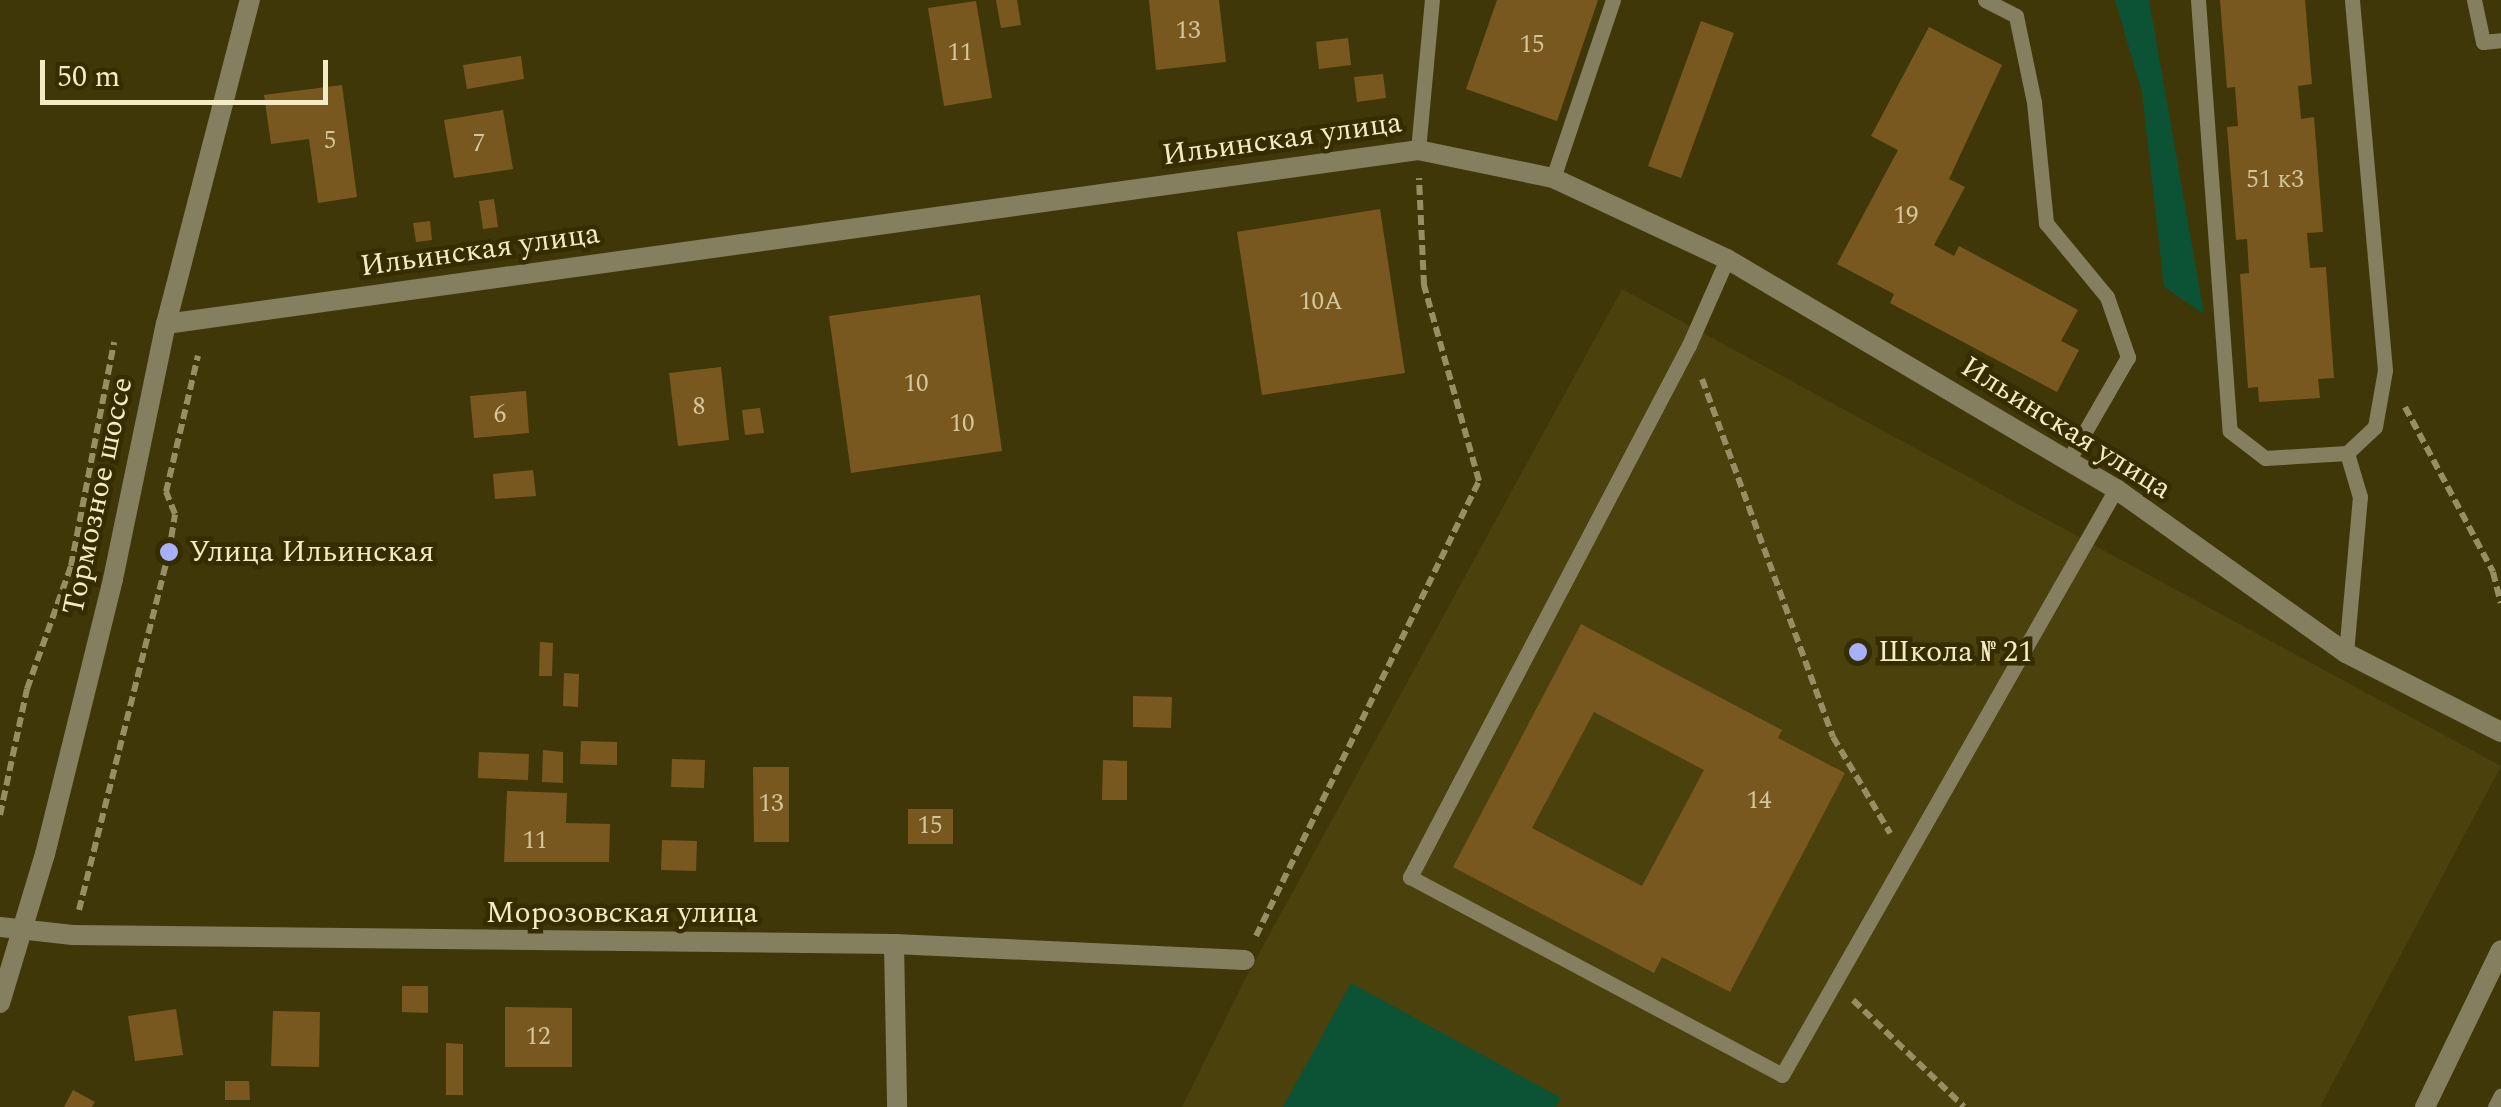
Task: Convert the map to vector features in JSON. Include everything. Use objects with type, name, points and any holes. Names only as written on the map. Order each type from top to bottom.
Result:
[{"type":"street","name":"Тормозное шоссе","points":[[0,1003],[25,930],[113,579],[166,324],[250,0]]},
{"type":"street","name":"Ильинская улица","points":[[166,324],[1418,150],[1553,178],[1727,259],[2116,489],[2346,653],[2501,732]]},
{"type":"street","name":"Морозовская улица","points":[[0,926],[73,936],[894,944],[1245,960]]},
{"type":"street","points":[[894,944],[897,1107]]},
{"type":"street","points":[[2425,1107],[2501,950]]},
{"type":"lane","points":[[1418,150],[1432,0]]},
{"type":"lane","points":[[1553,178],[1614,0]]},
{"type":"lane","points":[[1985,0],[2016,16],[2034,102],[2046,223],[2107,297],[2128,357],[2068,461]]},
{"type":"lane","points":[[2198,0],[2230,431],[2265,458],[2347,453],[2375,427],[2385,370],[2352,0]]},
{"type":"lane","points":[[2474,0],[2483,42],[2501,40]]},
{"type":"lane","points":[[1727,259],[1689,345],[1410,877],[1782,1074],[2116,489]]},
{"type":"lane","points":[[2346,653],[2360,497],[2347,453]]},
{"type":"lane","points":[[2495,1107],[2501,1095]]},
{"type":"path","points":[[1245,960],[1479,481],[1424,285],[1418,150]]},
{"type":"path","points":[[0,815],[27,690],[71,566],[114,342]]},
{"type":"path","points":[[1689,345],[1833,736],[1904,857]]},
{"type":"path","points":[[73,936],[168,552],[175,514],[166,492],[198,356]]},
{"type":"path","points":[[2385,370],[2493,572],[2501,603]]},
{"type":"path","points":[[1834,981],[1964,1107]]},
{"type":"shaded area","name":"Школа № 21","points":[[1622,289],[2501,766],[2320,1107],[1182,1107],[1243,983]]},
{"type":"green space","points":[[2115,0],[2149,0],[2204,314],[2164,287],[2142,92]]},
{"type":"green space","points":[[1351,983],[1561,1098],[1556,1107],[1283,1107]]},
{"type":"building","points":[[996,0],[1017,0],[1021,25],[1001,28]]},
{"type":"building","points":[[1149,0],[1219,0],[1226,62],[1156,70]]},
{"type":"building","points":[[1497,0],[1598,0],[1557,121],[1466,89]]},
{"type":"building","points":[[2220,0],[2305,0],[2312,84],[2298,86],[2301,119],[2314,117],[2323,232],[2307,233],[2310,268],[2326,267],[2334,378],[2318,379],[2320,398],[2259,402],[2258,387],[2248,388],[2240,274],[2249,273],[2247,239],[2236,240],[2227,127],[2238,126],[2235,87],[2227,88]]},
{"type":"building","points":[[976,1],[992,98],[944,106],[928,8]]},
{"type":"building","points":[[1701,21],[1734,33],[1681,178],[1648,166]]},
{"type":"building","points":[[1929,27],[2002,65],[1949,179],[1965,187],[1934,245],[1954,256],[1959,246],[2078,310],[2061,341],[2079,350],[2057,392],[1890,303],[1894,294],[1837,264],[1898,150],[1871,136]]},
{"type":"building","points":[[1348,38],[1351,65],[1319,69],[1316,42]]},
{"type":"building","points":[[521,56],[524,79],[467,89],[463,65]]},
{"type":"building","points":[[1383,74],[1386,98],[1357,102],[1354,77]]},
{"type":"building","points":[[342,85],[357,197],[318,203],[309,139],[271,144],[264,95]]},
{"type":"building","points":[[503,110],[513,169],[454,178],[444,120]]},
{"type":"building","points":[[494,199],[498,227],[483,229],[479,201]]},
{"type":"building","points":[[1380,209],[1405,373],[1262,395],[1237,232]]},
{"type":"building","points":[[430,221],[432,240],[416,242],[413,223]]},
{"type":"building","points":[[980,295],[1002,451],[851,473],[829,316]]},
{"type":"building","points":[[721,367],[729,440],[678,446],[669,373]]},
{"type":"building","points":[[526,391],[529,433],[474,438],[470,396]]},
{"type":"building","points":[[760,408],[764,433],[745,435],[742,410]]},
{"type":"building","points":[[533,470],[536,496],[495,499],[493,474]]},
{"type":"building","points":[[1581,624],[1782,730],[1778,738],[1845,773],[1730,992],[1662,957],[1654,973],[1453,867]],"holes":[[[1594,712],[1704,770],[1642,886],[1532,828]]]},
{"type":"building","points":[[540,642],[553,643],[552,676],[539,676]]},
{"type":"building","points":[[564,673],[579,674],[578,707],[563,706]]},
{"type":"building","points":[[1133,696],[1172,697],[1171,728],[1133,727]]},
{"type":"building","points":[[581,741],[617,742],[617,765],[580,764]]},
{"type":"building","points":[[543,750],[563,752],[563,783],[542,782]]},
{"type":"building","points":[[479,752],[529,754],[528,780],[478,778]]},
{"type":"building","points":[[672,759],[705,760],[704,788],[671,787]]},
{"type":"building","points":[[1103,760],[1127,761],[1127,800],[1102,800]]},
{"type":"building","points":[[753,767],[789,767],[789,842],[754,842]]},
{"type":"building","points":[[507,791],[567,793],[566,823],[610,824],[609,862],[504,862]]},
{"type":"building","points":[[908,809],[953,809],[953,844],[908,844]]},
{"type":"building","points":[[662,840],[697,841],[696,871],[661,870]]},
{"type":"building","points":[[402,986],[428,986],[428,1013],[402,1012]]},
{"type":"building","points":[[505,1007],[572,1008],[572,1067],[505,1067]]},
{"type":"building","points":[[176,1009],[183,1055],[135,1061],[128,1016]]},
{"type":"building","points":[[273,1011],[320,1012],[319,1067],[271,1066]]},
{"type":"building","points":[[446,1043],[463,1044],[463,1095],[446,1095]]},
{"type":"building","points":[[225,1081],[249,1081],[250,1100],[225,1100]]},
{"type":"building","points":[[73,1090],[95,1102],[92,1107],[64,1107]]},
{"type":"place","name":"Улица Ильинская","points":[[169,552]]},
{"type":"place","name":"Школа № 21","points":[[1858,652]]}]
